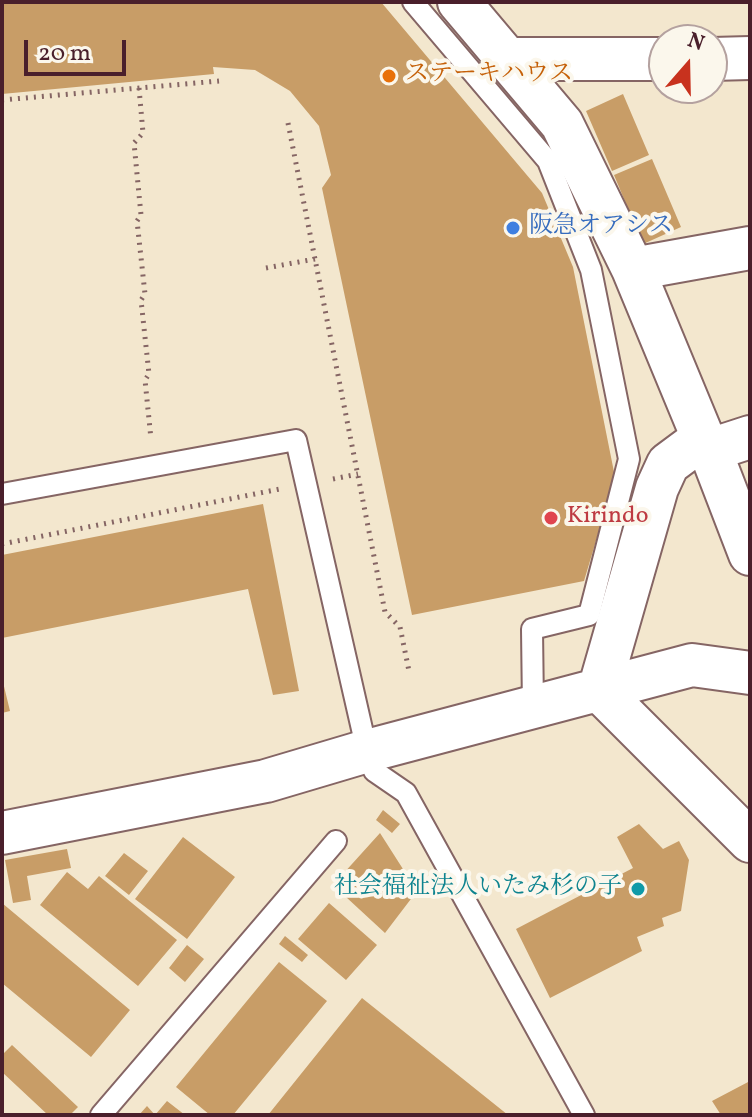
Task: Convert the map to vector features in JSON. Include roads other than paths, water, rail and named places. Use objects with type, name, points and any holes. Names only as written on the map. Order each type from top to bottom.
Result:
[{"type":"street","points":[[459,2],[562,124],[633,269],[750,554]]},
{"type":"street","points":[[728,59],[750,58]]},
{"type":"street","points":[[510,59],[648,59]]},
{"type":"street","points":[[633,269],[750,248]]},
{"type":"street","points":[[599,690],[657,488],[668,464],[706,444],[750,437]]},
{"type":"street","points":[[2,833],[266,781],[367,751],[692,665],[750,673]]},
{"type":"street","points":[[599,690],[750,841]]},
{"type":"lane","points":[[413,2],[548,161],[591,270],[629,459],[589,615],[532,629],[533,708]]},
{"type":"lane","points":[[2,494],[296,440],[374,771],[406,793],[584,1115]]},
{"type":"lane","points":[[101,1115],[336,841]]},
{"type":"place","name":"ステーキハウス","points":[[389,76]]},
{"type":"place","name":"阪急オアシス","points":[[513,228]]},
{"type":"place","name":"Kirindo","points":[[551,518]]},
{"type":"place","name":"社会福祉法人いたみ杉の子","points":[[638,889]]}]
